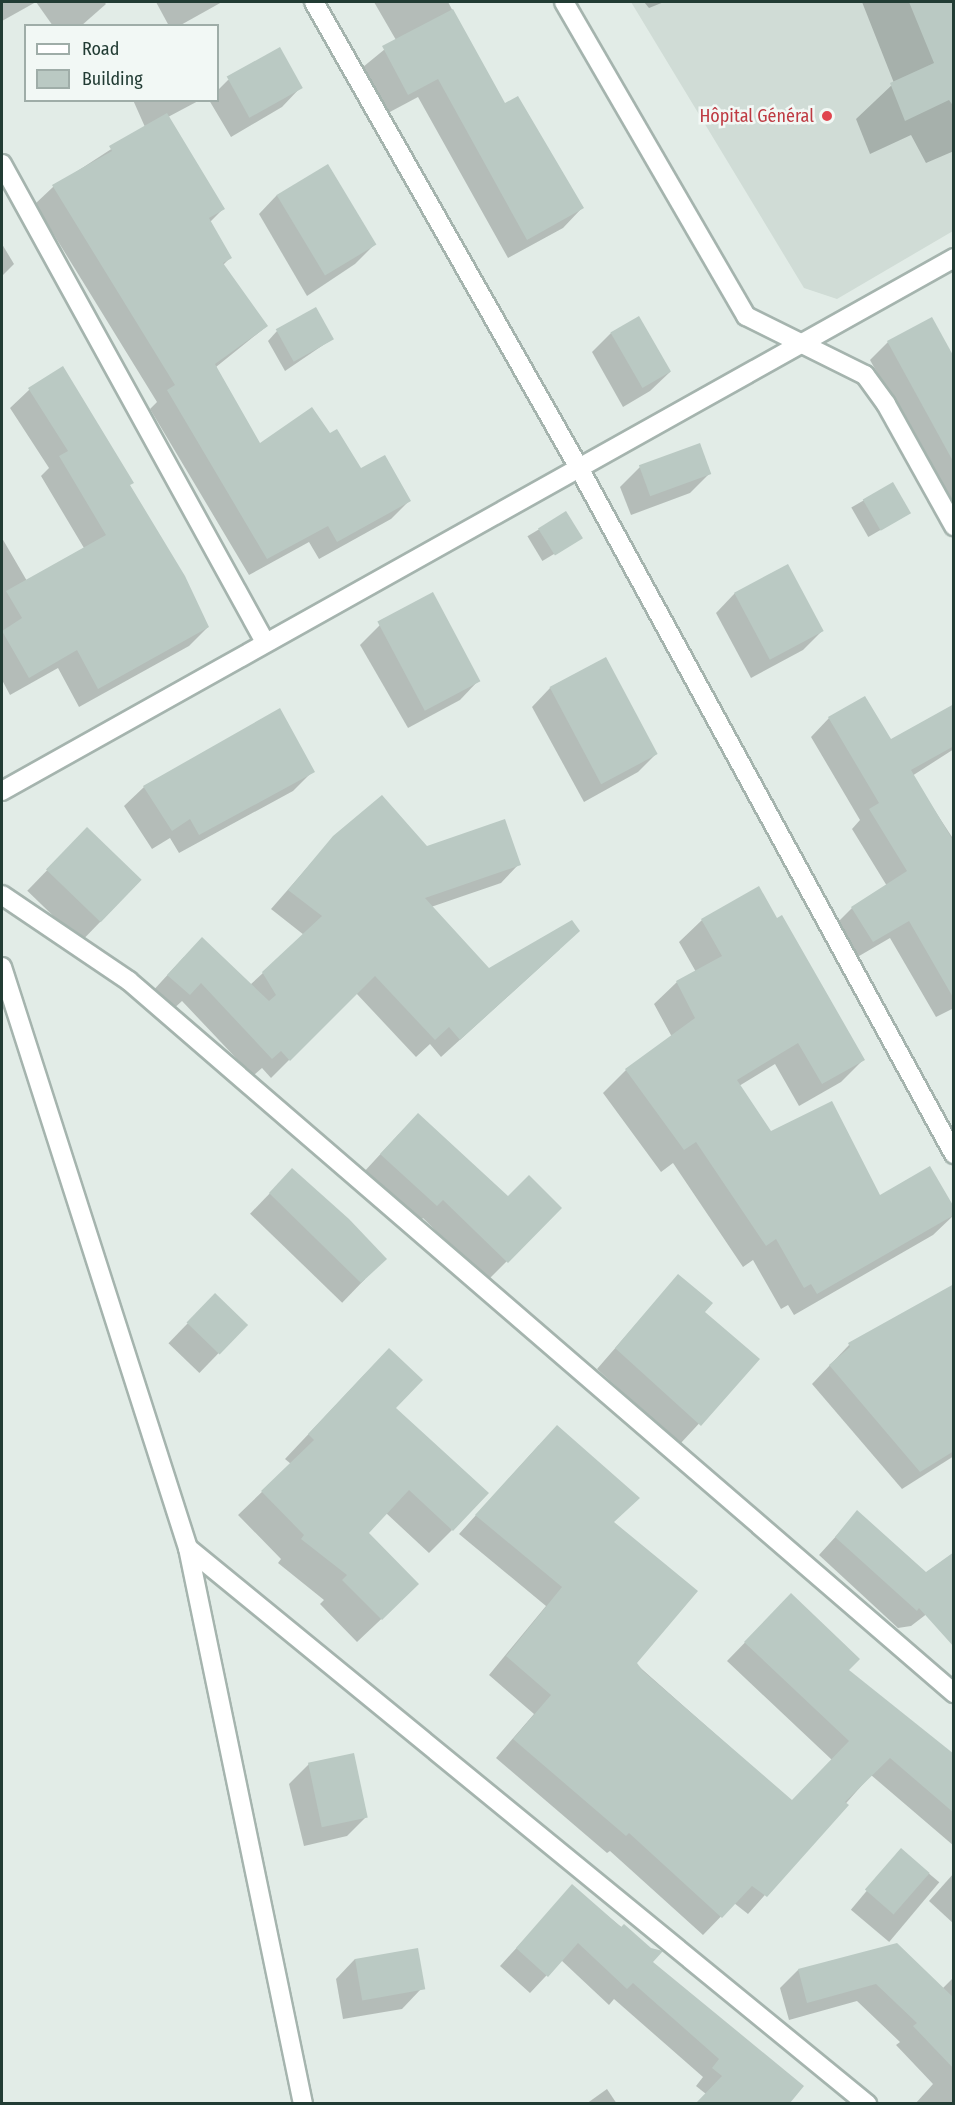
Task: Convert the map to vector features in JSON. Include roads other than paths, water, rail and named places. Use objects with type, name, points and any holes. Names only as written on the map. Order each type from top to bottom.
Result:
[{"type":"street","points":[[314,2],[579,468],[954,1155]]},
{"type":"street","points":[[564,2],[746,316],[865,375],[886,404],[954,526]]},
{"type":"street","points":[[2,164],[265,642]]},
{"type":"street","points":[[2,791],[954,258]]},
{"type":"street","points":[[2,895],[129,981],[954,1693]]},
{"type":"street","points":[[2,967],[188,1548],[303,2103]]},
{"type":"street","points":[[188,1548],[867,2103]]},
{"type":"place","name":"Hôpital Général","points":[[827,116]]}]
